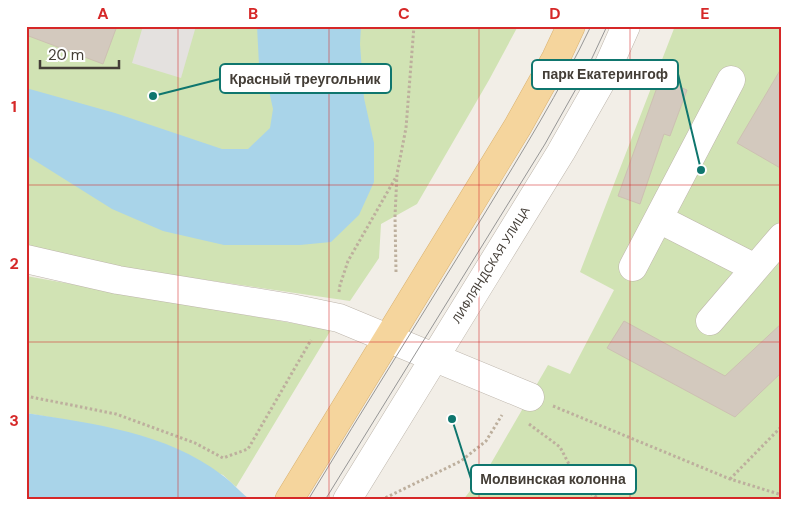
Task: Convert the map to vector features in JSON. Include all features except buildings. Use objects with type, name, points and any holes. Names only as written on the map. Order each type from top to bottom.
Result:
[{"type":"main road","points":[[293,493],[518,126],[572,26]]},
{"type":"street","name":"ЛИФЛЯНДСКАЯ УЛИЦА","points":[[347,500],[561,152],[602,80],[626,26]]},
{"type":"street","points":[[633,267],[731,80]]},
{"type":"street","points":[[659,219],[755,268]]},
{"type":"street","points":[[710,321],[782,237]]},
{"type":"street","points":[[26,259],[118,280],[332,316],[434,357],[523,402]]},
{"type":"path","points":[[396,277],[395,216],[397,174],[406,128],[414,26]]},
{"type":"path","points":[[26,396],[116,414],[195,443],[224,458],[248,448],[332,316],[348,261],[397,174]]},
{"type":"path","points":[[523,402],[730,479],[782,495]]},
{"type":"path","points":[[381,500],[461,461],[486,441],[523,402]]},
{"type":"path","points":[[523,402],[560,447],[581,487],[601,500]]},
{"type":"path","points":[[730,479],[782,426]]},
{"type":"green space","points":[[26,26],[518,26],[417,204],[381,224],[379,258],[350,301],[131,269],[26,249]]},
{"type":"green space","points":[[675,26],[782,26],[782,500],[463,500],[490,465],[548,365],[570,374],[614,290],[580,272]]},
{"type":"green space","points":[[26,276],[331,330],[236,487],[223,475],[72,421],[26,413]]},
{"type":"shaded area","points":[[143,26],[196,26],[181,78],[132,63]]},
{"type":"water","points":[[257,26],[361,26],[360,44],[364,98],[374,143],[374,182],[359,215],[331,242],[300,245],[224,245],[163,231],[112,209],[26,155],[26,88],[115,113],[222,149],[248,149],[270,128],[273,109],[269,91],[259,65]]},
{"type":"water","points":[[26,413],[103,426],[153,439],[200,460],[225,477],[252,500],[26,500]]},
{"type":"tram line","points":[[308,500],[527,144],[554,98],[591,26]]},
{"type":"tram line","points":[[325,500],[545,144],[586,71],[607,26]]},
{"type":"place","name":"Красный треугольник","points":[[153,96]]},
{"type":"place","name":"парк Екатерингоф","points":[[701,170]]},
{"type":"place","name":"Молвинская колонна","points":[[452,419]]}]
